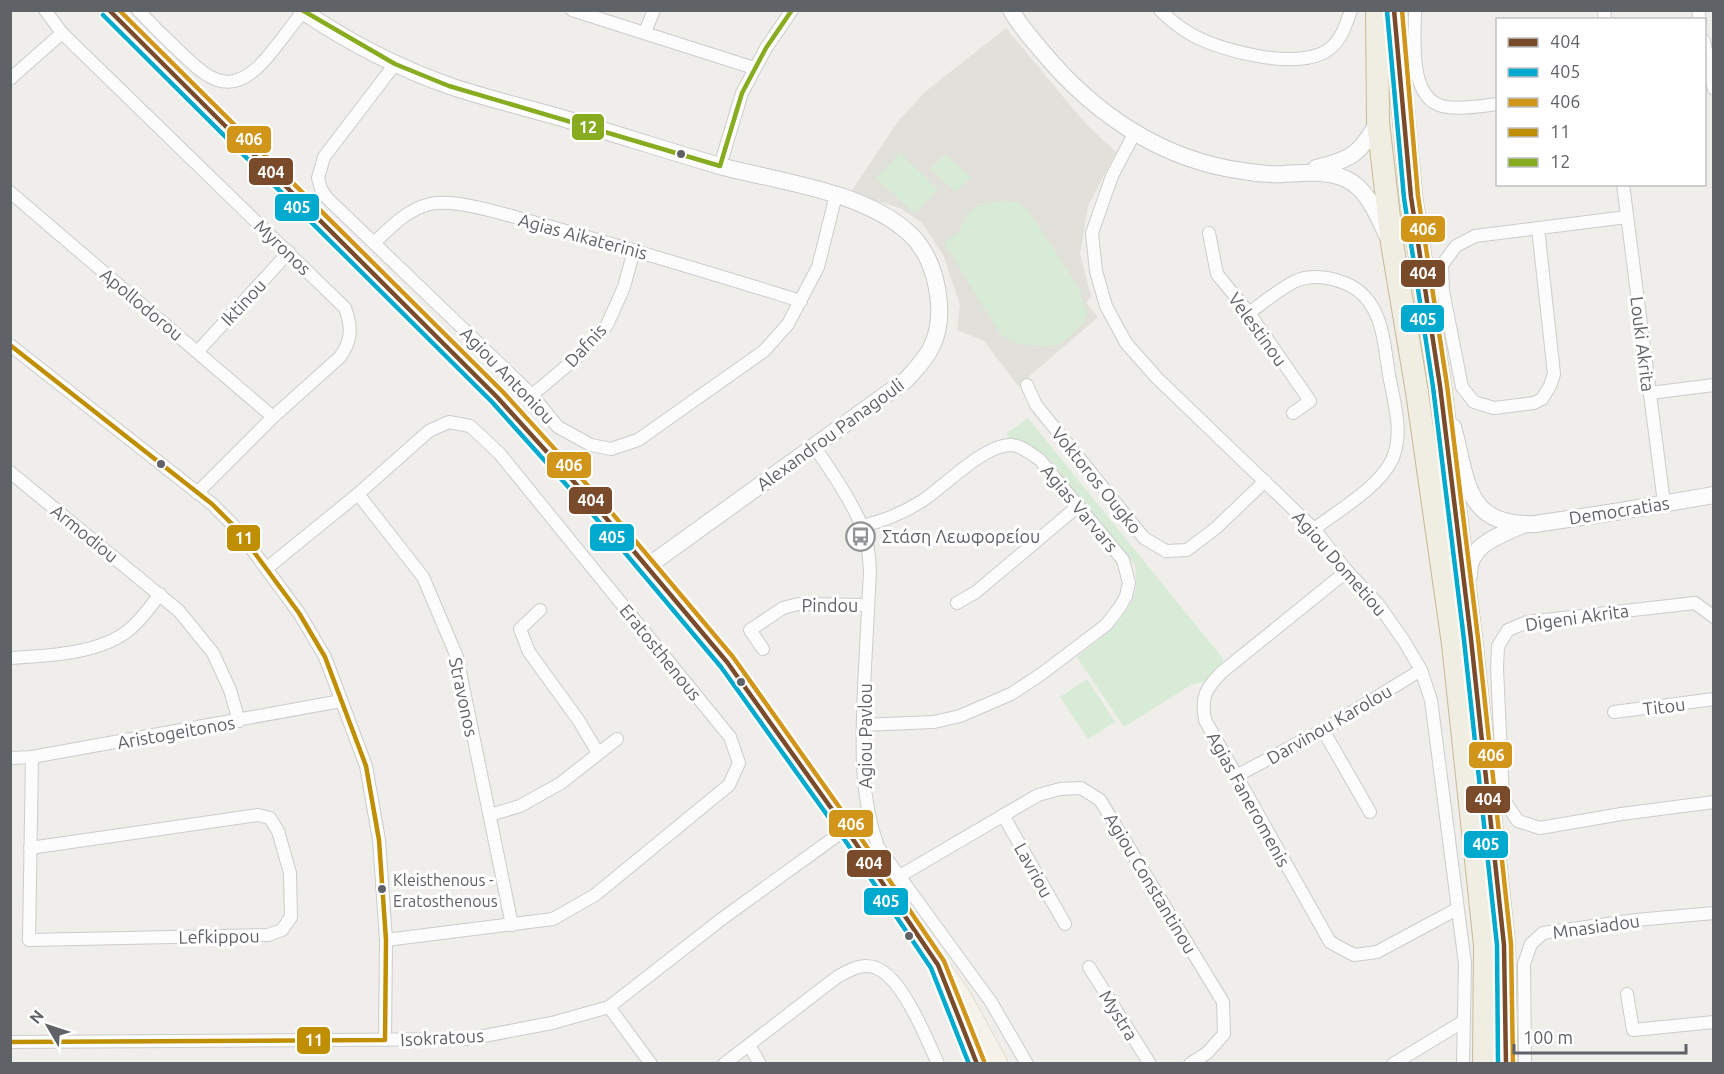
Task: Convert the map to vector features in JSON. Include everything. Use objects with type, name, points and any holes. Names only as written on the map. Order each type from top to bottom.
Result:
[{"type":"highway","points":[[1368,10],[1368,33],[1376,61]]},
{"type":"highway","points":[[1377,10],[1378,122],[1392,243],[1417,393],[1463,614],[1471,639],[1467,686],[1504,945],[1506,1064]]},
{"type":"highway","points":[[1394,10],[1411,197],[1440,386],[1463,614],[1485,945],[1484,1064]]},
{"type":"highway","points":[[1400,85],[1404,10]]},
{"type":"main road","points":[[108,10],[497,397],[648,566],[728,662],[846,829],[959,993],[998,1064]]},
{"type":"main road","points":[[938,965],[978,1064]]},
{"type":"street","name":"Myronos","points":[[45,10],[62,33],[345,308],[350,322],[347,347],[340,357],[273,417],[197,493]]},
{"type":"street","points":[[138,10],[196,68],[217,81],[228,82],[239,80],[262,63],[302,11]]},
{"type":"street","points":[[572,10],[754,68]]},
{"type":"street","points":[[645,32],[654,10]]},
{"type":"street","points":[[720,166],[742,93],[754,68],[792,10]]},
{"type":"street","points":[[1011,10],[1057,69],[1102,112],[1134,134],[1170,151],[1213,166],[1281,174],[1335,174],[1349,180],[1363,191],[1392,243]]},
{"type":"street","points":[[1160,10],[1190,34],[1218,46],[1258,57],[1289,58],[1314,56],[1327,51],[1337,42],[1351,10]]},
{"type":"street","points":[[1415,10],[1417,73],[1425,95],[1443,107],[1496,104]]},
{"type":"street","name":"Alexandrou Panagouli","points":[[302,11],[395,64],[460,89],[720,166],[836,195],[867,206],[890,218],[912,235],[923,251],[933,273],[940,303],[939,325],[931,347],[906,380],[648,566]]},
{"type":"street","points":[[10,79],[62,33]]},
{"type":"street","points":[[1706,47],[1713,89]]},
{"type":"street","name":"Agiou Antoniou","points":[[395,64],[331,146],[320,168],[318,178],[321,189],[327,198],[532,394],[558,427],[591,446],[611,449],[638,440],[764,351],[788,324],[818,267],[836,195]]},
{"type":"street","points":[[1298,173],[1347,160],[1367,140],[1378,122]]},
{"type":"street","name":"Agiou Dometiou","points":[[1134,134],[1112,176],[1092,234],[1096,272],[1106,306],[1126,343],[1157,378],[1314,529],[1347,571],[1378,604],[1421,670],[1431,700],[1465,964],[1463,1064]]},
{"type":"street","name":"Louki Akrita","points":[[1623,186],[1664,503]]},
{"type":"street","name":"Apollodorou","points":[[10,192],[273,417]]},
{"type":"street","name":"Agias Aikaterinis","points":[[374,243],[402,217],[416,209],[431,204],[453,204],[499,213],[634,250],[801,301]]},
{"type":"street","points":[[1538,228],[1554,374],[1550,386],[1542,399],[1533,404],[1494,408],[1474,402],[1462,387],[1443,291],[1442,265],[1456,246],[1475,236],[1538,228],[1627,217]]},
{"type":"street","name":"Velestinou","points":[[1209,233],[1217,274],[1249,313],[1310,401],[1293,413]]},
{"type":"street","name":"Dafnis","points":[[532,394],[575,358],[607,325],[624,287],[634,250]]},
{"type":"street","name":"Iktinou","points":[[198,351],[289,252]]},
{"type":"street","points":[[1249,313],[1297,280],[1320,277],[1348,284],[1358,290],[1375,308],[1380,321],[1396,414],[1398,441],[1393,458],[1385,472],[1314,529]]},
{"type":"street","points":[[10,345],[197,493],[237,529],[299,613],[325,657],[366,766],[379,840],[386,940],[385,1040]]},
{"type":"street","name":"Voktoros Ougko","points":[[1027,385],[1036,405],[1144,538],[1166,552],[1187,550],[1216,528],[1265,482]]},
{"type":"street","points":[[1650,393],[1713,385]]},
{"type":"street","name":"Democratias","points":[[1440,386],[1469,493],[1482,510],[1498,519],[1525,524]]},
{"type":"street","name":"Eratosthenous","points":[[267,568],[358,494],[429,431],[449,422],[470,426],[499,453],[730,737],[739,763],[729,785],[595,895],[554,919],[386,940]]},
{"type":"street","name":"Agias Varvars","points":[[862,526],[886,520],[922,501],[989,450],[1012,445],[1026,450],[1040,460],[1122,560],[1129,583],[1120,607],[1106,625],[1041,675],[1011,694],[975,710],[934,722],[863,726]]},
{"type":"street","name":"Agiou Pavlou","points":[[814,446],[840,485],[862,526],[870,571],[861,757],[869,822],[878,847],[991,1002],[1027,1064]]},
{"type":"street","name":"Armodiou","points":[[10,472],[179,611],[213,653],[230,690],[239,721]]},
{"type":"street","name":"Stravonos","points":[[358,494],[423,577],[457,657],[512,925]]},
{"type":"street","name":"Democratias","points":[[1463,614],[1468,567],[1472,556],[1490,539],[1525,524],[1620,512],[1713,495]]},
{"type":"street","points":[[957,603],[976,592],[1077,507]]},
{"type":"street","name":"Agias Faneromenis","points":[[1347,571],[1222,672],[1208,687],[1203,705],[1205,720],[1330,942],[1354,955],[1377,952],[1457,909]]},
{"type":"street","points":[[10,658],[55,656],[109,643],[128,631],[160,594]]},
{"type":"street","name":"Pindou","points":[[763,649],[750,630],[783,608],[812,603],[868,605]]},
{"type":"street","name":"Digeni Akrita","points":[[1713,617],[1695,603],[1527,622],[1508,630],[1498,646],[1497,668],[1503,799],[1518,821],[1540,828],[1621,814],[1713,802]]},
{"type":"street","points":[[540,610],[520,629],[529,652],[579,721],[598,753]]},
{"type":"street","name":"Darvinou Karolou","points":[[1236,776],[1323,730],[1421,670]]},
{"type":"street","name":"Titou","points":[[1614,712],[1713,699]]},
{"type":"street","name":"Aristogeitonos","points":[[10,758],[32,757],[341,701]]},
{"type":"street","points":[[1323,730],[1370,813]]},
{"type":"street","points":[[490,815],[520,806],[561,783],[617,739]]},
{"type":"street","name":"Lefkippou","points":[[30,848],[258,815],[270,818],[278,831],[290,873],[291,917],[282,930],[268,935],[29,940],[30,848],[32,757]]},
{"type":"street","name":"Agiou Constantinou","points":[[898,877],[1038,795],[1060,789],[1081,788],[1100,800],[1223,1002],[1224,1034],[1207,1053],[1190,1064]]},
{"type":"street","name":"Lavriou","points":[[1003,815],[1065,924]]},
{"type":"street","name":"Isokratous","points":[[10,1042],[468,1039],[552,1023],[609,1007],[723,918],[846,829]]},
{"type":"street","name":"Mnasiadou","points":[[1525,1064],[1524,964],[1531,944],[1543,933],[1636,920],[1713,913]]},
{"type":"street","points":[[724,1064],[837,978],[851,969],[865,966],[876,967],[897,984],[923,1030],[938,1064]]},
{"type":"street","name":"Mystra","points":[[1089,967],[1150,1064]]},
{"type":"street","points":[[1628,994],[1633,1030],[1713,1022]]},
{"type":"street","points":[[609,1007],[651,1064]]},
{"type":"street","points":[[1393,1064],[1464,1022]]},
{"type":"street","points":[[750,1045],[760,1064]]},
{"type":"shaded area","points":[[1006,28],[1085,123],[1116,152],[1088,206],[1080,254],[1091,296],[1086,303],[1098,317],[1018,386],[984,341],[957,330],[960,305],[943,255],[922,223],[900,208],[850,193],[899,120],[926,91]]},
{"type":"green space","points":[[900,153],[938,189],[915,214],[876,178]]},
{"type":"green space","points":[[945,154],[971,177],[956,192],[930,169]]},
{"type":"green space","points":[[1003,201],[1017,202],[1029,211],[1078,287],[1087,312],[1084,321],[1058,345],[1017,344],[1001,335],[944,243],[959,232],[965,217],[974,208]]},
{"type":"green space","points":[[1028,418],[1224,660],[1204,682],[1192,684],[1124,727],[1077,657],[1112,628],[1127,610],[1136,589],[1135,565],[1043,456],[1027,443],[1009,440],[1007,433]]},
{"type":"green space","points":[[1087,679],[1115,722],[1088,739],[1060,697]]},
{"type":"transit line","name":"404","points":[[109,10],[497,397],[595,505],[727,662],[846,829],[938,965],[977,1064]]},
{"type":"transit line","name":"406","points":[[119,10],[503,392],[601,500],[733,657],[852,825],[944,961],[984,1061]]},
{"type":"transit line","name":"12","points":[[302,10],[395,64],[449,86],[720,166],[742,93],[766,48],[792,10]]},
{"type":"transit line","name":"404","points":[[1394,10],[1411,197],[1440,386],[1471,639],[1504,945],[1506,1064]]},
{"type":"transit line","name":"406","points":[[1402,10],[1418,196],[1447,385],[1478,638],[1511,944],[1513,1064]]},
{"type":"transit line","name":"405","points":[[1387,11],[1404,198],[1433,387],[1464,640],[1497,945],[1498,1064]]},
{"type":"transit line","name":"405","points":[[103,15],[492,402],[589,510],[721,667],[840,833],[931,968],[969,1064]]},
{"type":"transit line","name":"11","points":[[10,345],[212,504],[237,529],[299,613],[325,657],[366,766],[379,840],[386,940],[385,1040],[10,1042]]},
{"type":"place","name":"Στάση Λεωφορείου","points":[[861,536]]},
{"type":"place","name":"Kleisthenous - Eratosthenous","points":[[382,889]]}]
